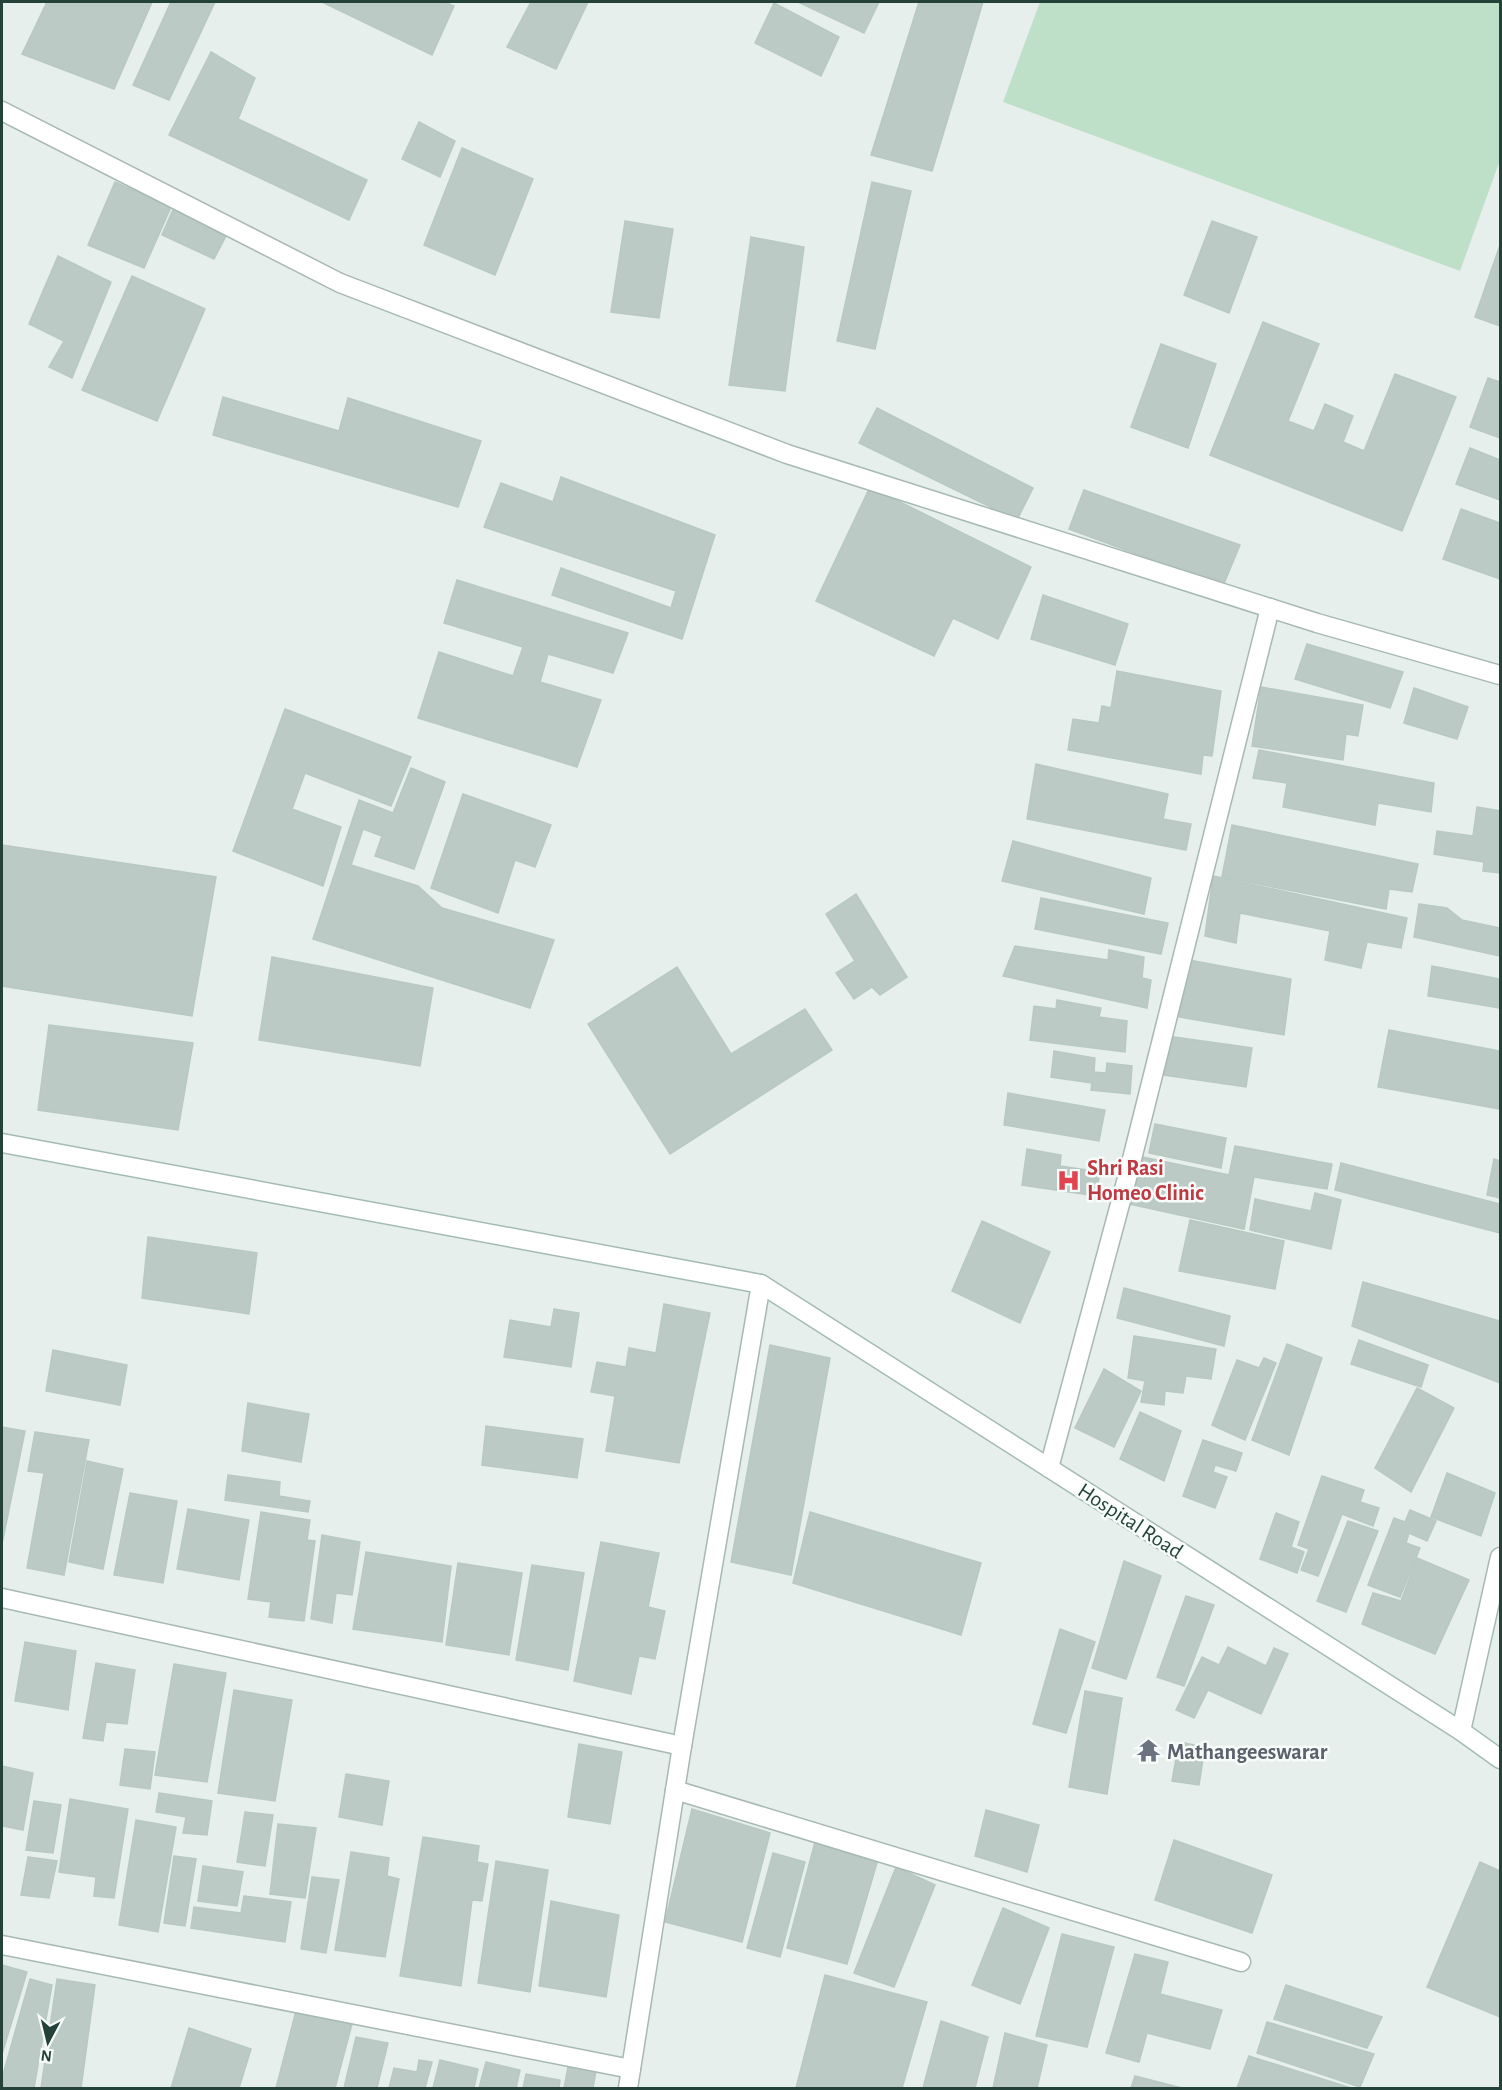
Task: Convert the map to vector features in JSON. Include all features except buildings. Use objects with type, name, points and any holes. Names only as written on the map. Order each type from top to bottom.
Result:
[{"type":"street","points":[[2,111],[340,283],[787,454],[1270,608],[1500,675]]},
{"type":"street","points":[[1049,1468],[1130,1167],[1270,608]]},
{"type":"street","points":[[2,1143],[761,1284],[682,1746],[628,2088]]},
{"type":"street","name":"Hospital Road","points":[[761,1284],[1461,1731],[1500,1759]]},
{"type":"street","points":[[1461,1731],[1500,1557]]},
{"type":"street","points":[[2,1598],[682,1746]]},
{"type":"street","points":[[675,1790],[1241,1962]]},
{"type":"street","points":[[2,1945],[631,2068]]},
{"type":"green space","points":[[1040,2],[1500,2],[1500,160],[1460,271],[1003,102]]},
{"type":"place","name":"Shri Rasi Homeo Clinic","points":[[1069,1180]]},
{"type":"place","name":"Mathangeeswarar","points":[[1149,1751]]}]
